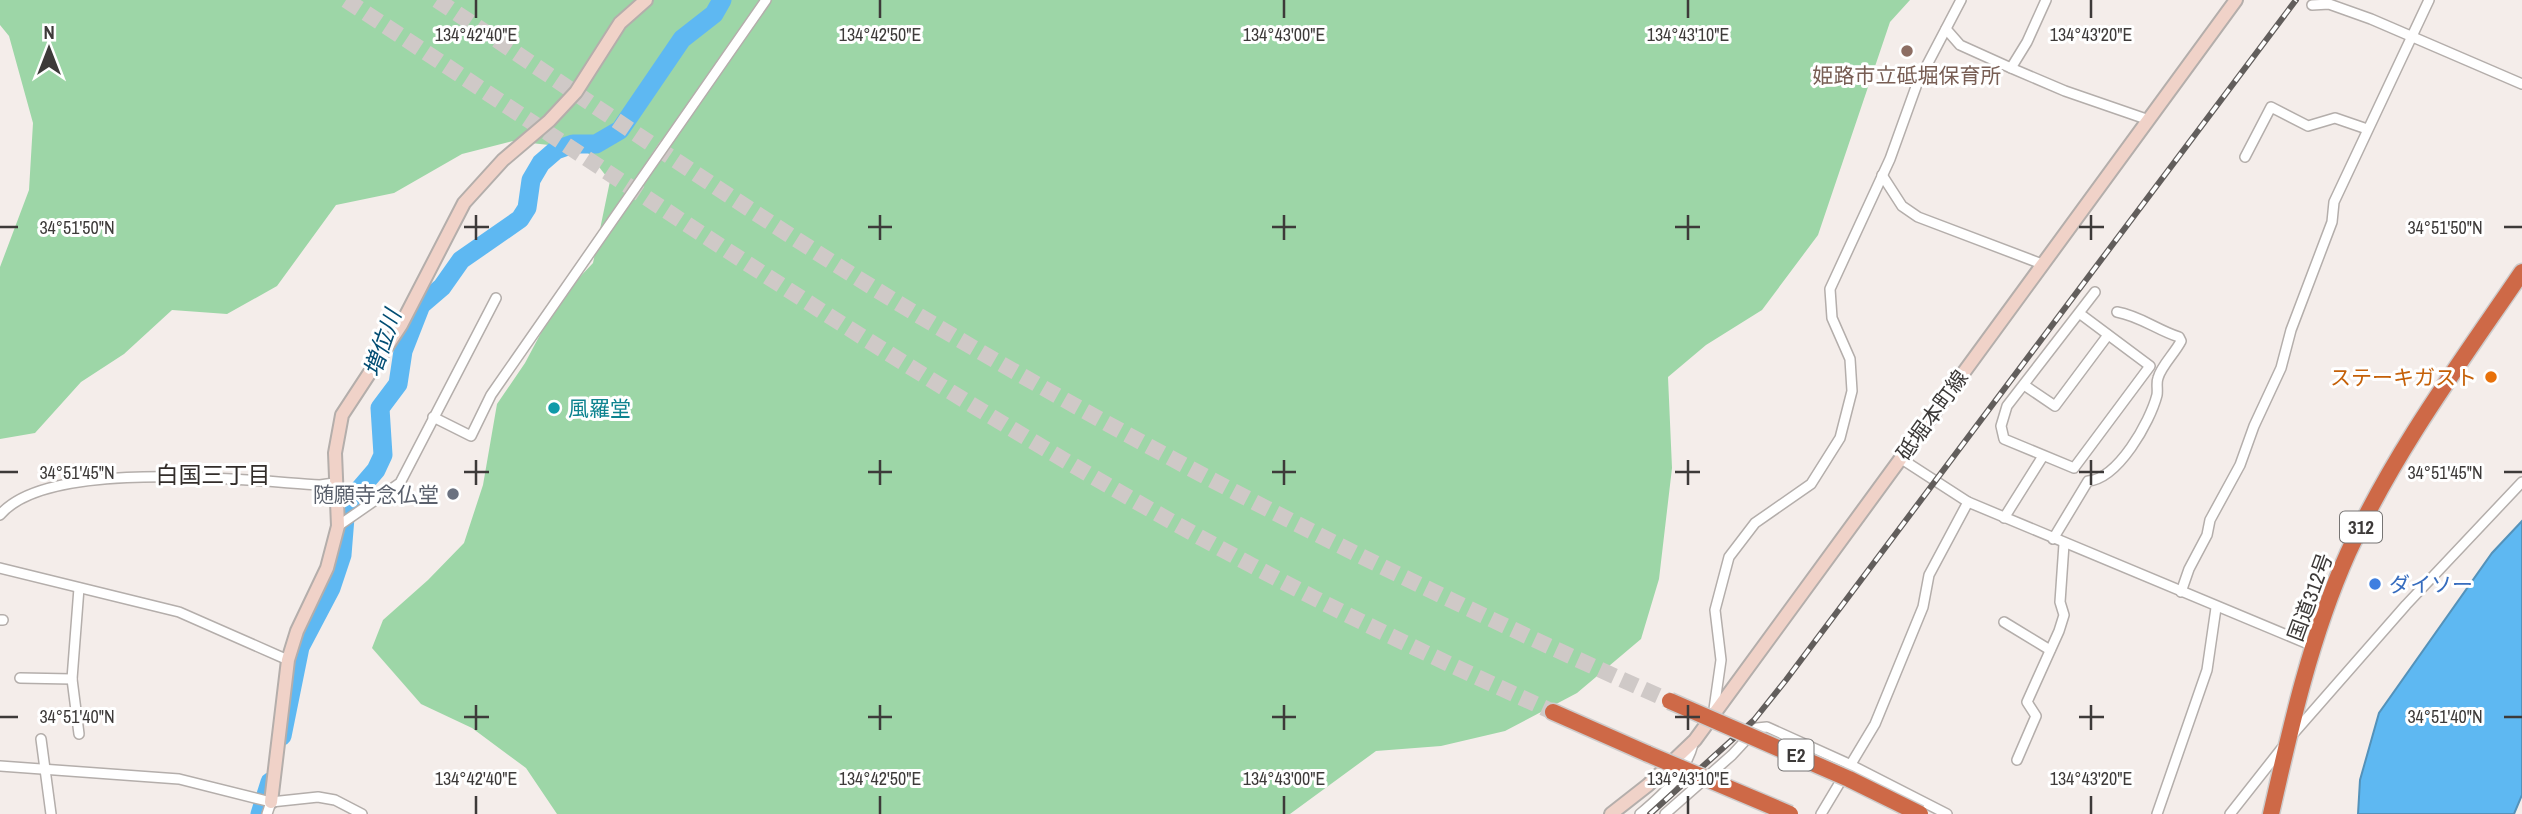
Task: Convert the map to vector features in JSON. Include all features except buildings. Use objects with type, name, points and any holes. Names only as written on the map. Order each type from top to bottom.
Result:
[{"type":"highway","name":"国道312号","points":[[2272,814],[2288,739],[2313,646],[2348,554],[2382,485],[2427,411],[2522,272]]},
{"type":"highway","name":"E2","points":[[1670,701],[1799,757],[1920,814]]},
{"type":"highway","points":[[1553,712],[1790,814]]},
{"type":"main road","points":[[269,808],[288,660],[297,631],[327,568],[338,526],[334,483],[336,435],[342,415],[401,325],[464,203],[503,160],[549,121],[576,92],[620,23],[646,0]]},
{"type":"main road","name":"砥堀本町線","points":[[1611,814],[1648,785],[1695,740],[1714,709],[2236,0]]},
{"type":"street","points":[[433,417],[471,436],[491,395],[766,0]]},
{"type":"street","points":[[1714,709],[1721,660],[1715,610],[1729,557],[1741,537],[1755,523],[1811,484],[1840,438],[1852,391],[1850,359],[1832,318],[1830,289],[1882,175],[1917,84],[1961,0]]},
{"type":"street","points":[[2011,68],[2027,42],[2046,0]]},
{"type":"street","points":[[2181,592],[2189,569],[2207,535],[2210,520],[2240,465],[2254,426],[2281,368],[2291,330],[2332,222],[2334,202],[2429,0]]},
{"type":"street","points":[[2312,5],[2329,4],[2411,35],[2522,84]]},
{"type":"street","points":[[1946,29],[1960,45],[2011,68],[2064,91],[2149,120]]},
{"type":"street","points":[[2245,157],[2270,107],[2308,126],[2335,118],[2367,129]]},
{"type":"street","points":[[1882,175],[1902,206],[1919,217],[2042,264]]},
{"type":"street","points":[[2079,313],[2150,366],[2074,468],[2004,439],[2001,426],[2007,406],[2095,292]]},
{"type":"street","points":[[338,526],[400,483],[496,298]]},
{"type":"street","points":[[2053,539],[2088,481],[2100,480],[2123,459],[2157,394],[2158,377],[2181,341],[2179,337],[2159,330],[2134,315],[2118,312]]},
{"type":"street","points":[[2024,385],[2055,407],[2108,335]]},
{"type":"street","points":[[2004,518],[2043,456]]},
{"type":"street","points":[[1900,458],[1968,502],[2216,608],[2313,646]]},
{"type":"street","points":[[0,515],[19,500],[44,490],[121,477],[320,485],[334,483]]},
{"type":"street","points":[[2230,814],[2288,739],[2406,605],[2522,482]]},
{"type":"street","points":[[1821,814],[1875,724],[1923,607],[1929,575],[1968,502]]},
{"type":"street","points":[[2017,760],[2036,716],[2027,702],[2064,615],[2060,601],[2064,544]]},
{"type":"street","points":[[0,568],[178,612],[288,660]]},
{"type":"street","points":[[79,588],[72,679],[79,734]]},
{"type":"street","points":[[2157,814],[2207,670],[2216,608]]},
{"type":"street","points":[[2004,622],[2050,650]]},
{"type":"street","points":[[20,678],[72,679]]},
{"type":"street","points":[[1665,814],[1732,755],[1757,728],[1767,727],[1849,764],[1947,814]]},
{"type":"street","points":[[41,739],[51,814]]},
{"type":"street","points":[[1640,814],[1664,794],[1684,771],[1695,740]]},
{"type":"street","points":[[0,766],[179,779],[269,808],[318,797],[335,800],[362,814]]},
{"type":"green space","points":[[0,0],[1910,0],[1890,22],[1818,235],[1762,310],[1706,345],[1668,377],[1672,468],[1659,579],[1641,639],[1577,693],[1505,731],[1441,746],[1376,751],[1290,814],[557,814],[526,768],[472,728],[421,704],[372,648],[383,620],[464,543],[483,485],[497,404],[525,363],[559,299],[593,263],[610,181],[585,149],[513,141],[462,154],[394,193],[336,205],[277,286],[227,314],[172,310],[124,354],[81,382],[35,433],[0,439],[0,267],[29,190],[33,123],[9,36],[0,25]]},
{"type":"water","points":[[2522,521],[2522,795],[2514,814],[2358,814],[2360,780],[2379,713],[2492,553]]},
{"type":"waterway","name":"増位川","points":[[282,736],[300,647],[331,588],[342,555],[346,505],[376,470],[383,455],[380,408],[398,384],[403,351],[421,305],[442,287],[461,260],[520,219],[527,208],[531,180],[541,163],[556,150],[573,144],[596,144],[620,130],[682,39],[714,14],[722,0]]},
{"type":"waterway","name":"増位川","points":[[260,814],[270,782]]},
{"type":"tunnel","points":[[346,0],[827,315],[1072,465],[1197,536],[1324,603],[1553,712]]},
{"type":"tunnel","points":[[437,0],[807,246],[1023,376],[1204,476],[1388,570],[1670,701]]},
{"type":"railway","points":[[1650,814],[1754,720],[1786,680],[2296,0]]},
{"type":"place","name":"姫路市立砥堀保育所","points":[[1907,51]]},
{"type":"place","name":"ステーキガスト","points":[[2491,377]]},
{"type":"place","name":"風羅堂","points":[[554,408]]},
{"type":"place","name":"随願寺念仏堂","points":[[453,494]]},
{"type":"place","name":"ダイソー","points":[[2375,584]]},
{"type":"district","name":"白国三丁目","points":[[213,474]]}]
